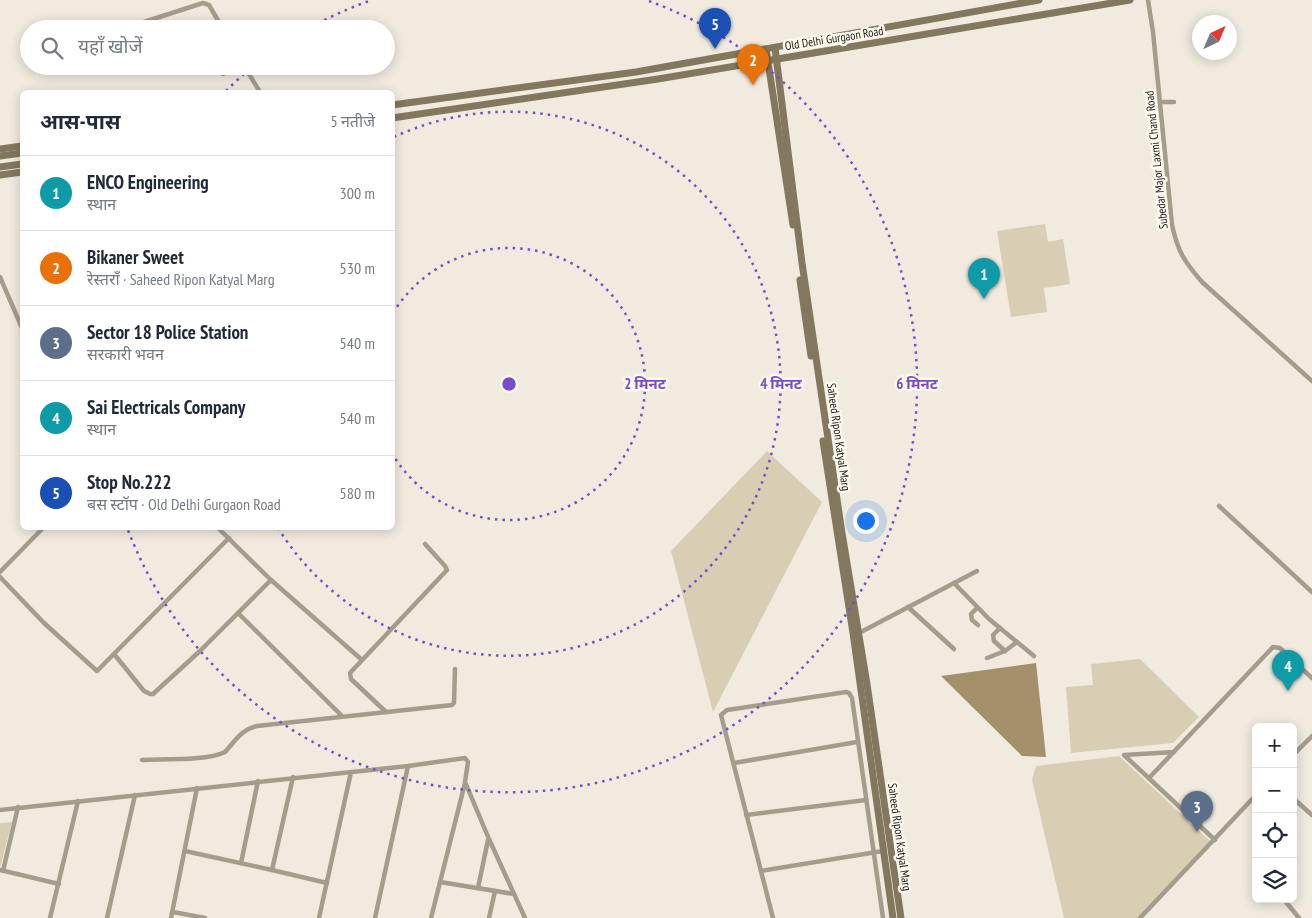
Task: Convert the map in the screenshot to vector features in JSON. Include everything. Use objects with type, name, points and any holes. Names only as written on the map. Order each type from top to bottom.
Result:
[{"type":"street","name":"Old Delhi Gurgaon Road","points":[[395,104],[611,76],[1038,0]]},
{"type":"street","name":"Old Delhi Gurgaon Road","points":[[395,118],[768,61],[1130,0]]},
{"type":"street","name":"Subedar Major Laxmi Chand Road","points":[[1148,0],[1172,225],[1178,248],[1188,266],[1202,282],[1312,381]]},
{"type":"street","points":[[151,20],[203,4],[209,5],[218,20]]},
{"type":"street","name":"Saheed Ripon Katyal Marg","points":[[775,48],[832,484],[859,633],[883,852],[893,918]]},
{"type":"street","name":"Saheed Ripon Katyal Marg","points":[[766,49],[832,484],[901,918]]},
{"type":"street","points":[[250,75],[259,90]]},
{"type":"street","points":[[1160,102],[1174,102]]},
{"type":"street","points":[[0,149],[20,146]]},
{"type":"street","points":[[0,156],[20,153]]},
{"type":"street","points":[[0,167],[20,164]]},
{"type":"street","points":[[0,175],[20,172]]},
{"type":"street","points":[[0,277],[20,323]]},
{"type":"street","points":[[1219,506],[1312,592]]},
{"type":"street","points":[[0,572],[41,530]]},
{"type":"street","points":[[220,530],[271,580],[362,660]]},
{"type":"street","points":[[0,577],[44,623],[97,671],[229,538]]},
{"type":"street","points":[[386,712],[350,676],[352,670],[447,570],[425,544]]},
{"type":"street","points":[[859,633],[978,571]]},
{"type":"street","points":[[114,654],[144,691],[153,694],[200,651],[271,580]]},
{"type":"street","points":[[954,583],[977,608],[1034,656]]},
{"type":"street","points":[[908,608],[954,649]]},
{"type":"street","points":[[977,608],[971,614],[972,620],[978,625]]},
{"type":"street","points":[[238,613],[342,716]]},
{"type":"street","points":[[1000,628],[993,636],[994,641],[1005,651]]},
{"type":"street","points":[[987,658],[1005,651],[1017,642]]},
{"type":"street","points":[[1149,778],[1273,647],[1280,648],[1312,678]]},
{"type":"street","points":[[142,760],[221,754],[225,752],[243,731],[249,728],[452,705],[454,703],[455,669]]},
{"type":"street","points":[[773,918],[721,715],[727,710],[849,693],[852,698],[882,918]]},
{"type":"street","points":[[1297,751],[1312,736]]},
{"type":"street","points":[[734,763],[857,742]]},
{"type":"street","points":[[1174,752],[1124,755],[1215,840]]},
{"type":"street","points":[[0,810],[408,766],[465,758],[468,762],[465,782],[431,918]]},
{"type":"street","points":[[375,918],[408,766]]},
{"type":"street","points":[[319,918],[351,772]]},
{"type":"street","points":[[272,870],[293,777]]},
{"type":"street","points":[[241,863],[258,781]]},
{"type":"street","points":[[465,782],[525,918]]},
{"type":"street","points":[[171,918],[197,788]]},
{"type":"street","points":[[107,918],[135,795]]},
{"type":"street","points":[[1140,918],[1252,799]]},
{"type":"street","points":[[746,816],[866,800]]},
{"type":"street","points":[[50,918],[78,801]]},
{"type":"street","points":[[1297,802],[1312,816]]},
{"type":"street","points":[[18,808],[2,871],[59,884]]},
{"type":"street","points":[[478,888],[489,839]]},
{"type":"street","points":[[184,851],[327,883]]},
{"type":"street","points":[[761,871],[883,852]]},
{"type":"street","points":[[440,882],[514,894]]},
{"type":"street","points":[[489,918],[495,891]]},
{"type":"street","points":[[1287,903],[1299,918]]},
{"type":"street","points":[[173,912],[205,918]]},
{"type":"shaded area","points":[[1045,224],[1048,242],[1063,239],[1070,284],[1044,288],[1047,312],[1011,317],[997,231]]},
{"type":"shaded area","points":[[767,451],[822,502],[713,712],[671,551]]},
{"type":"shaded area","points":[[1140,659],[1199,717],[1173,743],[1071,753],[1066,687],[1093,685],[1091,664]]},
{"type":"shaded area","points":[[1036,663],[1046,757],[1022,756],[941,676]]},
{"type":"shaded area","points":[[1119,756],[1212,843],[1141,918],[1064,918],[1032,780],[1036,766]]},
{"type":"shaded area","points":[[12,822],[0,868],[0,823]]},
{"type":"place","name":"Stop No.222","points":[[715,49]]},
{"type":"place","name":"Bikaner Sweet","points":[[753,85]]},
{"type":"place","name":"ENCO Engineering","points":[[984,299]]},
{"type":"place","name":"Sai Electricals Company","points":[[1288,691]]},
{"type":"place","name":"Sector 18 Police Station","points":[[1197,832]]}]
